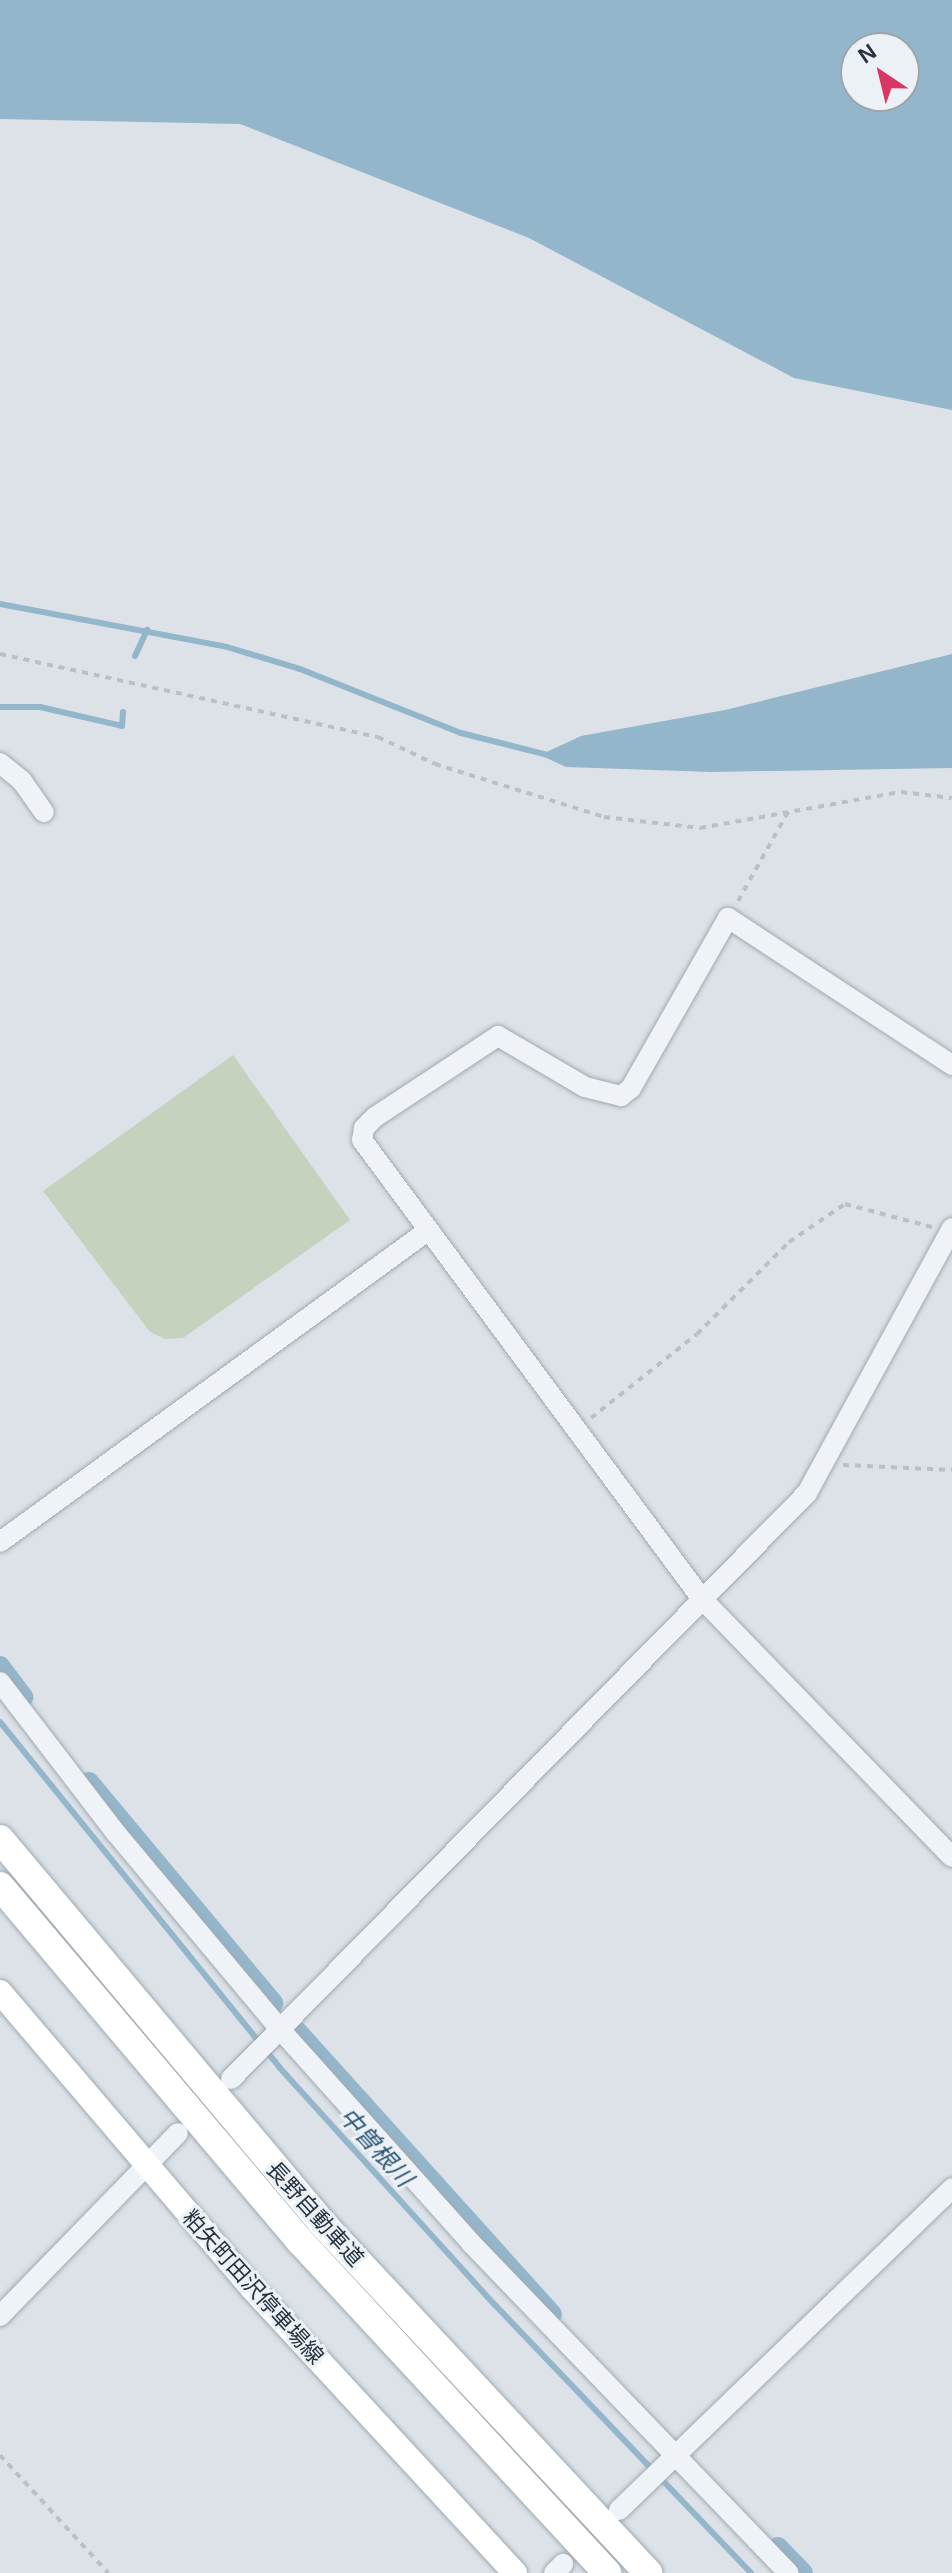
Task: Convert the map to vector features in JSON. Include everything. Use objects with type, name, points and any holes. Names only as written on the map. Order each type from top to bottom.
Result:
[{"type":"highway","name":"長野自動車道","points":[[0,1839],[321,2222],[648,2573]]},
{"type":"highway","name":"長野自動車道","points":[[0,1886],[300,2241],[607,2573]]},
{"type":"main road","name":"粕矢町田沢停車場線","points":[[0,1992],[146,2166],[515,2573]]},
{"type":"street","points":[[0,763],[22,781],[44,812]]},
{"type":"street","points":[[952,1065],[728,918],[631,1088],[621,1096],[585,1087],[498,1036],[434,1074],[364,1128],[362,1140],[426,1232],[441,1244],[702,1599],[952,1857]]},
{"type":"street","points":[[0,1542],[426,1232]]},
{"type":"street","points":[[231,2079],[807,1493],[826,1465],[950,1236]]},
{"type":"street","points":[[0,1682],[116,1833],[277,2032],[671,2460],[789,2573]]},
{"type":"street","points":[[0,2316],[178,2133]]},
{"type":"street","points":[[619,2510],[952,2188]]},
{"type":"path","points":[[0,654],[378,737],[435,764],[604,817],[700,828],[901,792],[952,798]]},
{"type":"path","points":[[728,918],[788,812]]},
{"type":"path","points":[[576,1428],[647,1378],[789,1242],[845,1204],[934,1228],[950,1236]]},
{"type":"path","points":[[826,1465],[952,1470]]},
{"type":"path","points":[[0,2455],[108,2573]]},
{"type":"green space","points":[[233,1055],[350,1220],[183,1338],[165,1339],[150,1332],[43,1191]]},
{"type":"water","points":[[0,0],[952,0],[952,410],[794,378],[529,238],[240,124],[0,119]]},
{"type":"water","points":[[952,654],[952,768],[711,772],[566,767],[540,755],[581,736],[725,710]]},
{"type":"waterway","points":[[0,604],[227,647],[300,669],[461,733],[548,755]]},
{"type":"waterway","points":[[135,656],[147,630]]},
{"type":"waterway","points":[[0,707],[40,707],[122,726],[123,712]]},
{"type":"waterway","points":[[0,1666],[23,1697]]},
{"type":"waterway","name":"中曽根川","points":[[0,1722],[279,2067],[495,2305],[751,2573]]},
{"type":"waterway","points":[[89,1782],[273,2003]]},
{"type":"waterway","points":[[297,2031],[552,2314]]},
{"type":"waterway","points":[[778,2547],[803,2573]]}]
